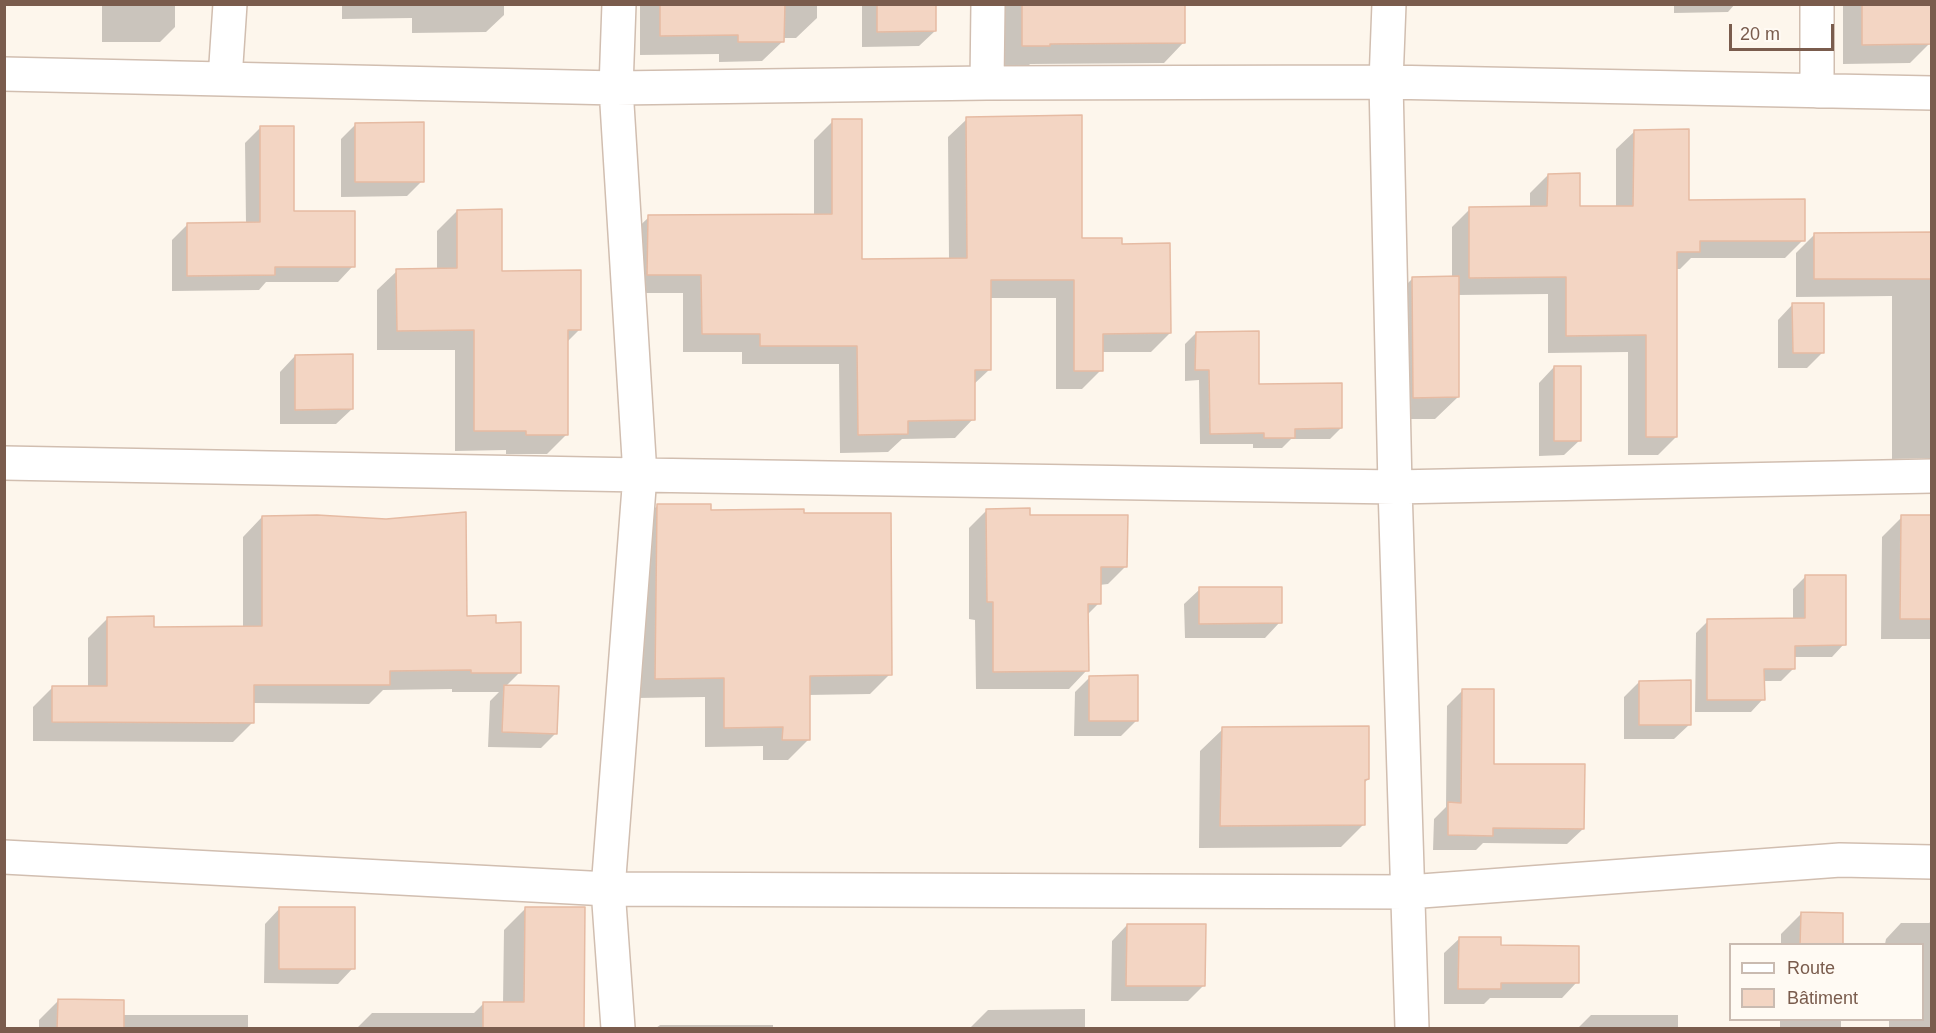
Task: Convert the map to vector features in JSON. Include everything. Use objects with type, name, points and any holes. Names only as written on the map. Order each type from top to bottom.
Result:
[{"type":"street","points":[[225,79],[230,4]]},
{"type":"street","points":[[618,1029],[608,889],[640,475],[616,88],[619,4]]},
{"type":"street","points":[[987,83],[988,4]]},
{"type":"street","points":[[1389,4],[1386,82],[1395,487],[1412,1029]]},
{"type":"street","points":[[1816,91],[1817,4]]},
{"type":"street","points":[[4,74],[616,88],[987,83],[1386,82],[1932,93]]},
{"type":"street","points":[[4,463],[1395,487],[1932,476]]},
{"type":"street","points":[[4,857],[608,889],[1408,892],[1840,860],[1932,862]]},
{"type":"building","points":[[660,4],[785,4],[784,42],[738,42],[738,35],[660,36]]},
{"type":"building","points":[[877,4],[936,4],[936,31],[877,32]]},
{"type":"building","points":[[1022,4],[1185,4],[1185,43],[1022,46]]},
{"type":"building","points":[[1862,4],[1931,4],[1931,44],[1862,45]]},
{"type":"building","points":[[1082,115],[1082,238],[1122,238],[1122,244],[1170,243],[1171,333],[1103,334],[1103,371],[1074,371],[1074,280],[991,280],[991,370],[975,370],[975,420],[908,421],[908,434],[858,435],[857,346],[760,346],[760,334],[702,334],[701,275],[647,275],[648,215],[832,214],[832,119],[862,119],[862,259],[967,258],[966,117]]},
{"type":"building","points":[[424,122],[424,182],[355,182],[355,123]]},
{"type":"building","points":[[260,126],[294,126],[294,211],[355,211],[355,267],[275,267],[275,275],[187,276],[187,223],[260,222]]},
{"type":"building","points":[[1689,129],[1689,200],[1805,199],[1805,241],[1700,241],[1700,252],[1677,252],[1677,437],[1646,437],[1646,335],[1566,336],[1566,277],[1469,278],[1469,207],[1547,206],[1548,174],[1580,173],[1580,206],[1633,206],[1634,130]]},
{"type":"building","points":[[502,209],[502,271],[581,270],[581,330],[568,330],[568,435],[526,435],[526,431],[474,431],[474,330],[397,331],[396,269],[457,268],[457,210]]},
{"type":"building","points":[[1932,232],[1932,279],[1814,279],[1814,233]]},
{"type":"building","points":[[1459,276],[1459,397],[1413,398],[1412,277]]},
{"type":"building","points":[[1792,303],[1824,303],[1824,353],[1793,353]]},
{"type":"building","points":[[1259,331],[1259,384],[1342,383],[1342,428],[1295,429],[1295,438],[1264,438],[1264,433],[1210,434],[1209,370],[1195,370],[1196,332]]},
{"type":"building","points":[[353,354],[353,409],[295,410],[295,355]]},
{"type":"building","points":[[1554,366],[1581,366],[1581,441],[1554,441]]},
{"type":"building","points":[[657,504],[711,504],[711,510],[804,509],[804,513],[891,513],[892,675],[810,676],[810,740],[782,740],[783,727],[724,728],[724,678],[655,679]]},
{"type":"building","points":[[1030,508],[1030,515],[1128,515],[1127,567],[1101,567],[1101,604],[1088,604],[1089,671],[993,672],[993,602],[987,602],[986,509]]},
{"type":"building","points":[[466,512],[467,616],[496,615],[496,623],[521,622],[521,673],[471,673],[471,670],[390,671],[390,685],[254,685],[254,723],[52,722],[52,686],[107,686],[107,617],[154,616],[154,627],[262,626],[262,516],[317,515],[386,519]]},
{"type":"building","points":[[1901,515],[1932,515],[1932,619],[1900,619]]},
{"type":"building","points":[[1805,575],[1846,575],[1846,645],[1795,646],[1795,669],[1764,669],[1765,700],[1707,700],[1707,619],[1805,618]]},
{"type":"building","points":[[1199,587],[1282,587],[1282,623],[1199,624]]},
{"type":"building","points":[[1138,675],[1138,721],[1089,721],[1089,676]]},
{"type":"building","points":[[1691,680],[1691,725],[1639,725],[1639,681]]},
{"type":"building","points":[[504,685],[559,686],[557,734],[502,732]]},
{"type":"building","points":[[1462,689],[1494,689],[1494,764],[1585,764],[1584,829],[1493,828],[1493,836],[1448,835],[1448,802],[1461,803]]},
{"type":"building","points":[[1369,726],[1369,779],[1365,780],[1365,825],[1220,826],[1222,727]]},
{"type":"building","points":[[279,907],[355,907],[355,969],[279,969]]},
{"type":"building","points":[[525,907],[585,907],[584,1029],[483,1029],[483,1002],[524,1002]]},
{"type":"building","points":[[1801,912],[1843,913],[1843,943],[1800,943]]},
{"type":"building","points":[[1127,924],[1206,924],[1205,986],[1126,986]]},
{"type":"building","points":[[1459,937],[1501,937],[1501,945],[1579,946],[1579,983],[1501,983],[1501,989],[1458,989]]},
{"type":"building","points":[[58,999],[124,1000],[124,1029],[57,1029]]}]
